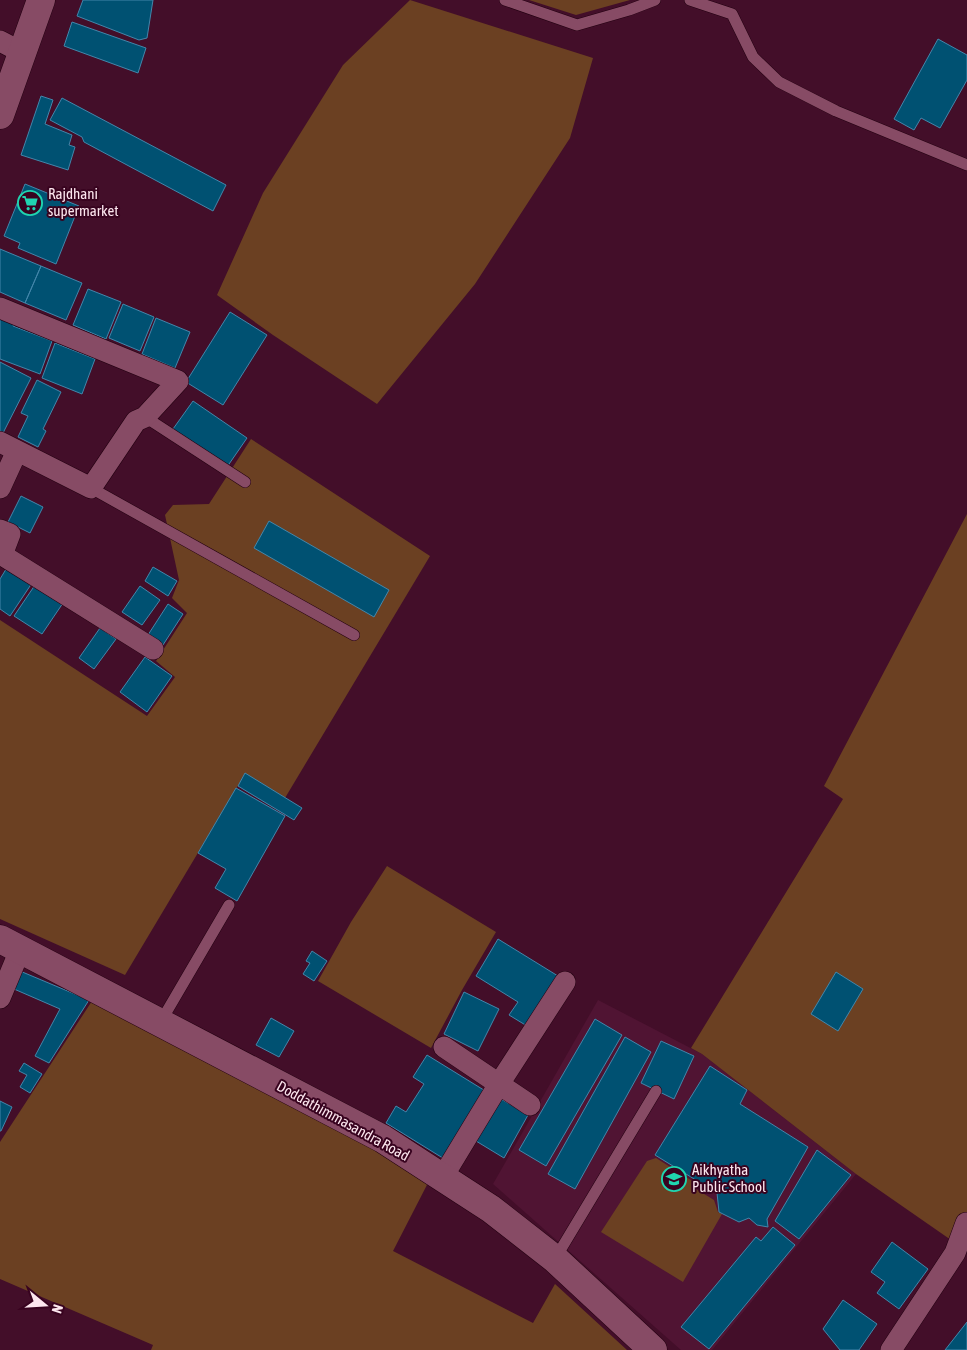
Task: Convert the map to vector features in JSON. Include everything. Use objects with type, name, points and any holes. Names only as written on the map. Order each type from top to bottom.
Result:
[{"type":"street","points":[[0,115],[12,47],[41,0]]},
{"type":"street","points":[[0,308],[178,381],[145,417],[136,421],[92,488],[9,446],[0,488]]},
{"type":"street","points":[[0,530],[10,534],[2,555],[153,649]]},
{"type":"street","points":[[0,998],[10,944]]},
{"type":"street","name":"Doddathimmasandra Road","points":[[10,944],[383,1140],[490,1209],[555,1259],[653,1350]]},
{"type":"street","points":[[442,1178],[499,1084],[565,982]]},
{"type":"street","points":[[444,1047],[530,1105]]},
{"type":"street","points":[[892,1350],[955,1253],[966,1223]]},
{"type":"lane","points":[[505,0],[577,25],[629,10],[655,0]]},
{"type":"lane","points":[[690,0],[732,14],[753,58],[779,82],[836,111],[967,165]]},
{"type":"lane","points":[[145,417],[245,482]]},
{"type":"lane","points":[[92,488],[354,635]]},
{"type":"lane","points":[[160,1023],[230,905]]},
{"type":"lane","points":[[555,1259],[656,1091]]},
{"type":"shaded area","points":[[410,0],[593,58],[570,138],[475,284],[377,404],[273,335],[217,295],[263,193],[343,65]]},
{"type":"shaded area","points":[[529,0],[630,0],[576,15]]},
{"type":"shaded area","points":[[251,439],[430,556],[285,798],[245,774],[125,975],[0,919],[0,620],[147,716],[175,677],[156,661],[187,613],[172,598],[179,580],[165,515],[173,505],[209,504]]},
{"type":"shaded area","points":[[967,514],[967,1243],[964,1249],[856,1174],[702,1054],[691,1048],[843,799],[824,786]]},
{"type":"shaded area","points":[[387,866],[496,932],[431,1048],[318,981],[351,922]]},
{"type":"shaded area","name":"Aikhyatha Public School","points":[[598,1000],[702,1054],[856,1174],[712,1350],[681,1350],[493,1184]]},
{"type":"shaded area","points":[[92,1001],[330,1123],[430,1179],[393,1251],[533,1323],[555,1284],[627,1350],[151,1350],[153,1345],[0,1279],[0,1142]]},
{"type":"shaded area","points":[[656,1158],[694,1182],[691,1186],[714,1200],[718,1212],[722,1214],[683,1282],[601,1232],[647,1161]]},
{"type":"building","points":[[83,0],[153,0],[147,38],[139,40],[77,16]]},
{"type":"building","points":[[72,22],[146,48],[138,73],[64,46]]},
{"type":"building","points":[[938,39],[967,55],[967,80],[940,128],[921,118],[914,130],[894,119]]},
{"type":"building","points":[[41,96],[53,100],[45,124],[72,135],[69,145],[75,147],[68,170],[21,155]]},
{"type":"building","points":[[62,98],[226,185],[213,211],[84,142],[82,137],[50,120]]},
{"type":"building","points":[[25,184],[79,206],[56,264],[18,248],[20,243],[4,236]]},
{"type":"building","points":[[0,249],[41,266],[25,303],[0,292]]},
{"type":"building","points":[[41,266],[82,283],[66,320],[25,303]]},
{"type":"building","points":[[88,289],[121,302],[106,339],[73,325]]},
{"type":"building","points":[[123,304],[154,317],[140,351],[109,338]]},
{"type":"building","points":[[230,312],[267,335],[223,405],[186,382]]},
{"type":"building","points":[[0,313],[16,319],[13,326],[52,341],[40,374],[0,359]]},
{"type":"building","points":[[156,318],[190,332],[175,368],[142,354]]},
{"type":"building","points":[[55,343],[95,359],[82,394],[42,378]]},
{"type":"building","points":[[0,362],[31,378],[2,435],[0,434]]},
{"type":"building","points":[[37,380],[61,392],[43,429],[46,431],[38,447],[18,437],[28,416],[21,413]]},
{"type":"building","points":[[193,401],[247,438],[227,467],[173,429]]},
{"type":"building","points":[[21,496],[43,507],[30,533],[8,522]]},
{"type":"building","points":[[269,521],[389,590],[374,617],[254,548]]},
{"type":"building","points":[[8,566],[32,583],[10,616],[0,609],[0,579]]},
{"type":"building","points":[[153,567],[177,581],[168,596],[145,581]]},
{"type":"building","points":[[35,585],[63,603],[42,634],[14,616]]},
{"type":"building","points":[[140,586],[160,600],[142,625],[122,612]]},
{"type":"building","points":[[168,604],[183,614],[161,648],[146,638]]},
{"type":"building","points":[[100,628],[116,639],[94,669],[79,658]]},
{"type":"building","points":[[145,657],[172,676],[147,712],[120,692]]},
{"type":"building","points":[[245,773],[302,808],[294,820],[238,786]]},
{"type":"building","points":[[236,788],[285,816],[237,901],[215,888],[226,869],[198,853]]},
{"type":"building","points":[[498,939],[558,976],[527,1026],[509,1015],[518,1002],[476,976]]},
{"type":"building","points":[[312,951],[327,961],[314,981],[303,974],[310,963],[306,961]]},
{"type":"building","points":[[20,971],[89,1000],[49,1063],[35,1056],[60,1009],[14,989]]},
{"type":"building","points":[[836,972],[863,989],[838,1031],[811,1014]]},
{"type":"building","points":[[464,992],[499,1009],[478,1051],[444,1034]]},
{"type":"building","points":[[271,1018],[294,1031],[279,1057],[256,1045]]},
{"type":"building","points":[[595,1019],[622,1035],[546,1166],[519,1150]]},
{"type":"building","points":[[625,1037],[651,1052],[575,1189],[548,1174]]},
{"type":"building","points":[[661,1041],[694,1056],[674,1099],[641,1083]]},
{"type":"building","points":[[427,1055],[487,1092],[446,1160],[386,1123],[396,1106],[406,1112],[424,1084],[413,1077]]},
{"type":"building","points":[[24,1063],[42,1074],[30,1093],[20,1087],[27,1075],[19,1071]]},
{"type":"building","points":[[710,1066],[747,1090],[740,1104],[808,1147],[767,1219],[768,1227],[757,1225],[749,1218],[739,1222],[719,1212],[717,1193],[655,1155]]},
{"type":"building","points":[[501,1099],[528,1115],[504,1158],[476,1141]]},
{"type":"building","points":[[0,1101],[12,1107],[1,1131],[0,1131]]},
{"type":"building","points":[[817,1150],[851,1175],[799,1239],[775,1221]]},
{"type":"building","points":[[773,1227],[795,1245],[709,1349],[681,1327],[756,1237],[761,1241]]},
{"type":"building","points":[[892,1242],[928,1269],[899,1309],[877,1293],[885,1282],[871,1272]]},
{"type":"building","points":[[843,1300],[877,1324],[859,1350],[840,1350],[823,1329]]},
{"type":"building","points":[[967,1322],[967,1350],[945,1350]]},
{"type":"place","name":"Rajdhani supermarket","points":[[30,203]]},
{"type":"place","name":"Aikhyatha Public School","points":[[674,1179]]}]
